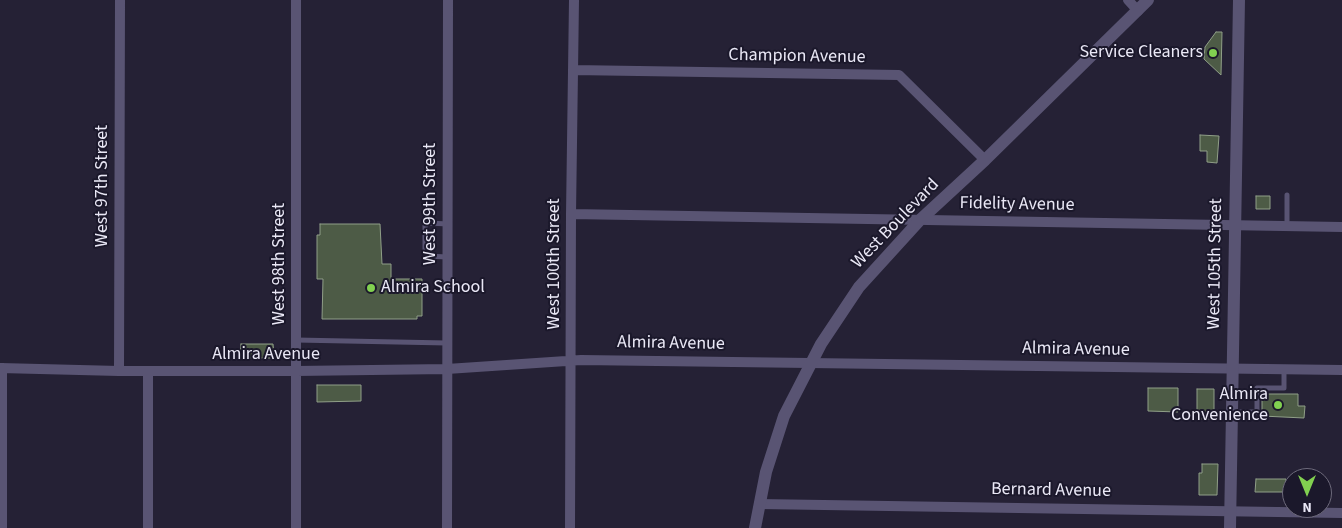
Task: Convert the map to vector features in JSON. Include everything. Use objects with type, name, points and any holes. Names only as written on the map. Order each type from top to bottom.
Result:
[{"type":"street","name":"West 97th Street","points":[[119,371],[120,0]]},
{"type":"street","name":"West 98th Street","points":[[296,0],[296,528]]},
{"type":"street","name":"West 99th Street","points":[[447,528],[448,0]]},
{"type":"street","name":"West 100th Street","points":[[570,528],[574,0]]},
{"type":"street","points":[[1128,0],[1138,11]]},
{"type":"street","name":"West Boulevard","points":[[755,528],[766,472],[784,416],[821,344],[858,288],[920,220],[985,160],[1148,0]]},
{"type":"street","name":"West 105th Street","points":[[1230,528],[1239,0]]},
{"type":"street","name":"Champion Avenue","points":[[573,70],[899,75],[985,160]]},
{"type":"street","name":"Fidelity Avenue","points":[[571,214],[1342,227]]},
{"type":"street","name":"Almira Avenue","points":[[1,368],[119,371],[447,369],[571,360],[1342,370]]},
{"type":"street","points":[[1,368],[2,528]]},
{"type":"street","points":[[148,371],[148,528]]},
{"type":"street","name":"Bernard Avenue","points":[[759,504],[1342,513]]},
{"type":"lane","points":[[1287,196],[1287,226]]},
{"type":"lane","points":[[448,224],[428,223],[425,226],[425,253],[427,256],[448,257]]},
{"type":"lane","points":[[296,340],[447,343]]},
{"type":"lane","points":[[1232,412],[1257,412],[1257,388],[1284,388],[1284,370]]},
{"type":"building","name":"Service Cleaners","points":[[1216,32],[1222,32],[1221,75],[1204,59],[1205,47]]},
{"type":"building","points":[[1200,135],[1219,136],[1217,163],[1207,162],[1207,151],[1200,151]]},
{"type":"building","points":[[1256,196],[1270,196],[1270,209],[1256,209]]},
{"type":"building","points":[[320,224],[380,224],[382,264],[391,264],[391,279],[422,279],[422,316],[417,316],[417,319],[322,319],[323,279],[317,279],[317,235],[320,235]]},
{"type":"building","points":[[241,344],[273,344],[274,356],[271,358],[240,358]]},
{"type":"building","points":[[317,385],[361,385],[361,401],[317,402]]},
{"type":"building","points":[[1148,388],[1178,388],[1178,412],[1148,411]]},
{"type":"building","points":[[1197,389],[1214,389],[1214,417],[1210,417],[1210,419],[1197,419]]},
{"type":"building","points":[[1262,394],[1298,394],[1298,406],[1305,406],[1304,418],[1262,416]]},
{"type":"building","points":[[1202,464],[1218,464],[1217,495],[1199,495],[1199,473],[1202,473]]},
{"type":"building","points":[[1256,479],[1282,479],[1282,492],[1255,492]]},
{"type":"place","name":"Service Cleaners","points":[[1213,53]]},
{"type":"place","name":"Almira School","points":[[371,288]]},
{"type":"place","name":"Almira Convenience","points":[[1278,405]]}]
